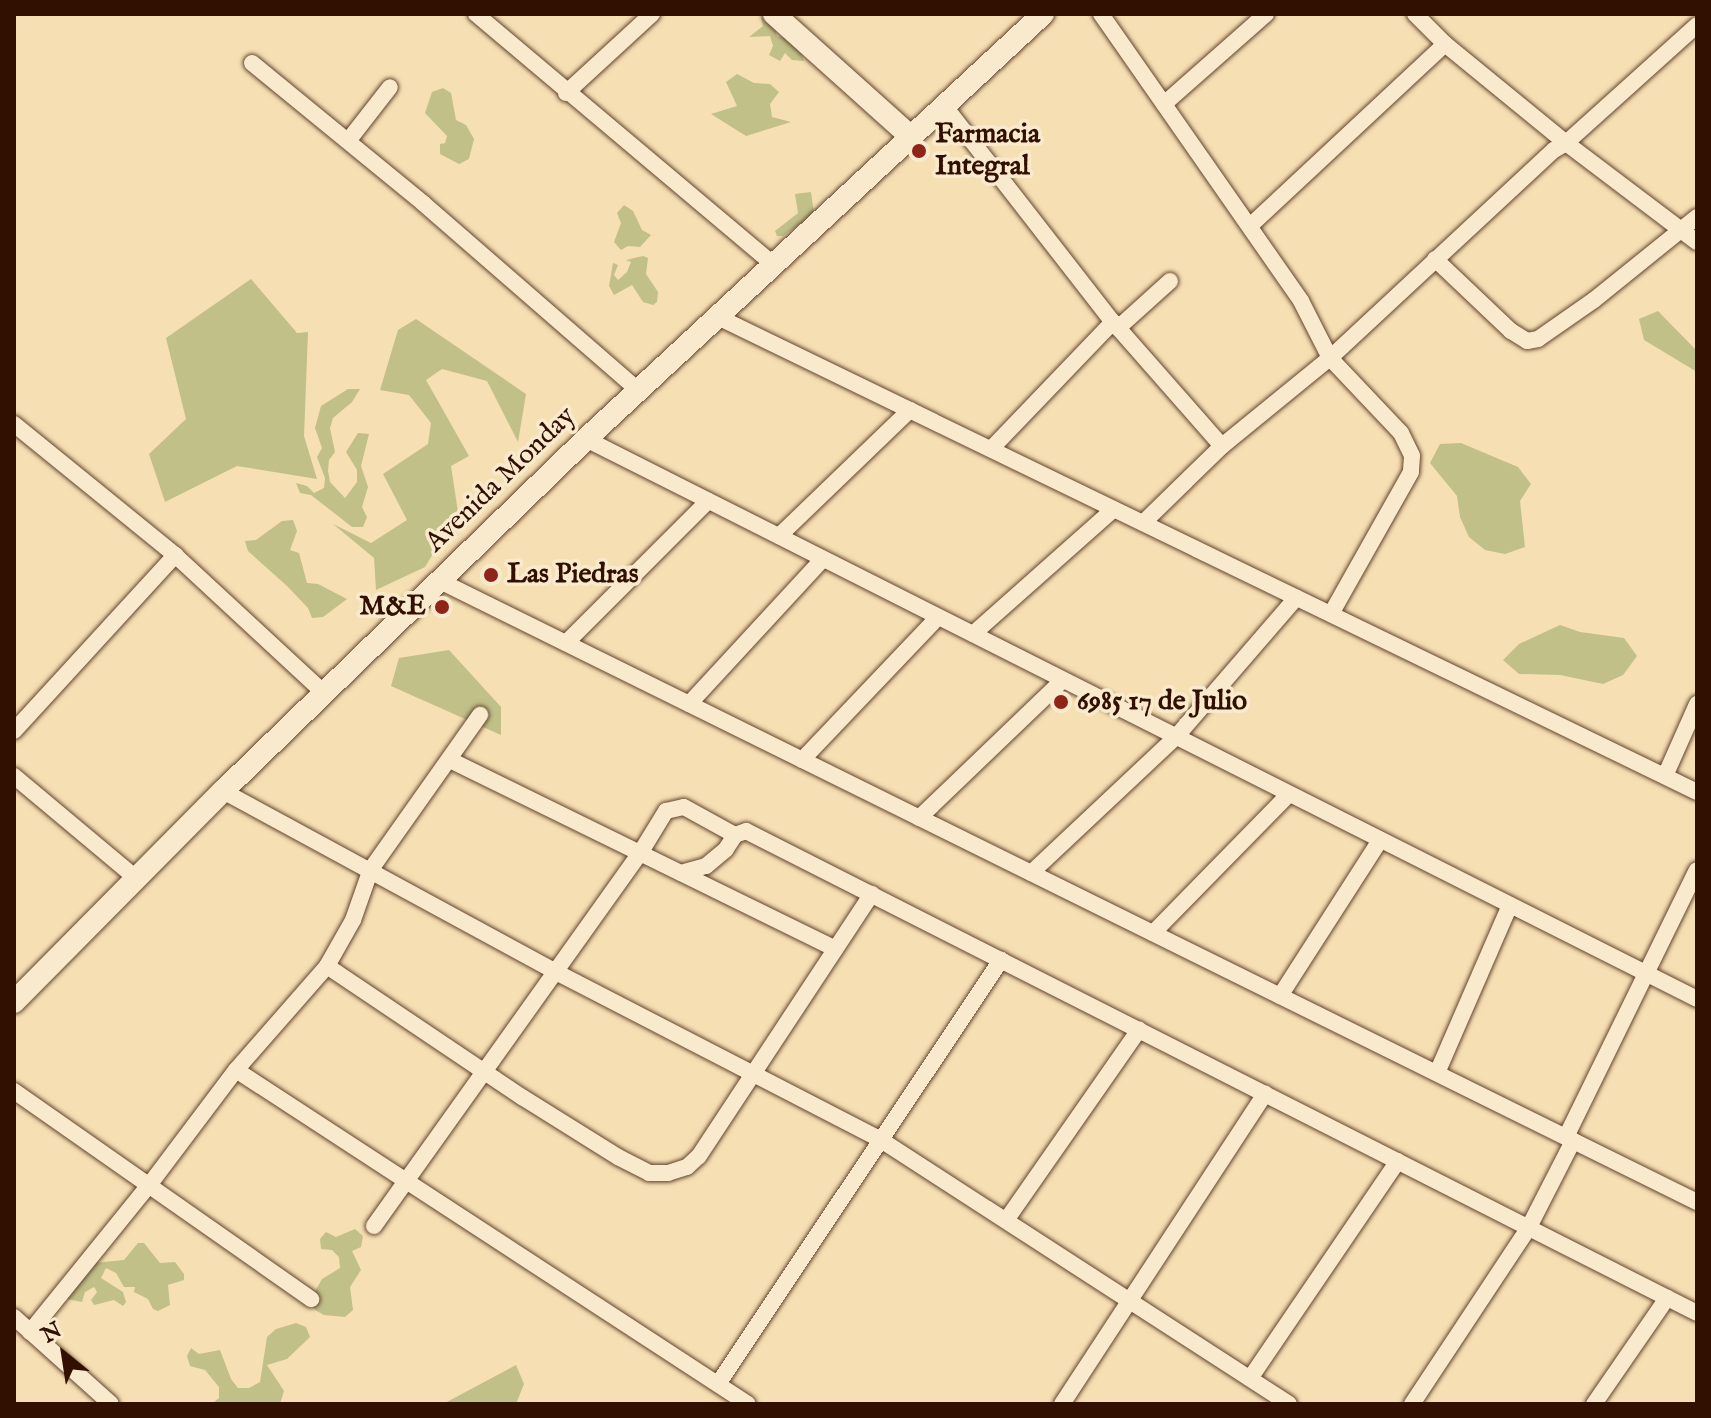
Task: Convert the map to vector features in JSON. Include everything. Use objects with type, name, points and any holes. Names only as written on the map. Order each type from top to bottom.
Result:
[{"type":"main road","points":[[774,14],[910,136]]},
{"type":"main road","name":"Avenida Monday","points":[[14,1002],[223,791],[586,439],[720,318],[943,104],[1043,14]]},
{"type":"street","points":[[476,14],[566,93],[775,266]]},
{"type":"street","points":[[566,93],[652,14]]},
{"type":"street","points":[[1101,14],[1251,225],[1301,301],[1330,358],[1401,433],[1412,456],[1411,472],[1331,614]]},
{"type":"street","points":[[1164,104],[1266,14]]},
{"type":"street","points":[[1415,14],[1445,44],[1566,143],[1697,242]]},
{"type":"street","points":[[1143,523],[1222,446],[1330,358],[1554,150],[1566,143],[1697,25]]},
{"type":"street","points":[[1251,225],[1445,44]]},
{"type":"street","points":[[252,63],[348,141],[357,153],[424,204],[639,391]]},
{"type":"street","points":[[348,141],[390,87]]},
{"type":"street","points":[[943,104],[1116,325],[1222,446]]},
{"type":"street","points":[[1435,259],[1511,331],[1527,341],[1538,339],[1697,217]]},
{"type":"street","points":[[991,449],[1116,325],[1170,281]]},
{"type":"street","points":[[720,318],[1697,792]]},
{"type":"street","points":[[779,536],[910,410]]},
{"type":"street","points":[[14,424],[175,555],[324,693]]},
{"type":"street","points":[[586,439],[1697,999]]},
{"type":"street","points":[[566,643],[708,501]]},
{"type":"street","points":[[973,634],[1114,509]]},
{"type":"street","points":[[14,731],[175,555]]},
{"type":"street","points":[[689,704],[823,559]]},
{"type":"street","points":[[440,581],[1696,1200]]},
{"type":"street","points":[[1031,873],[1176,737],[1296,598]]},
{"type":"street","points":[[802,760],[938,617]]},
{"type":"street","points":[[919,818],[1063,680]]},
{"type":"street","points":[[1665,776],[1697,704]]},
{"type":"street","points":[[30,1332],[150,1184],[236,1070],[327,966],[353,920],[371,869],[480,715]]},
{"type":"street","points":[[450,760],[835,949]]},
{"type":"street","points":[[14,776],[137,879]]},
{"type":"street","points":[[223,791],[556,972],[881,1140],[1289,1404]]},
{"type":"street","points":[[1153,933],[1289,794]]},
{"type":"street","points":[[374,1226],[639,855],[666,811],[673,806],[684,807],[735,835]]},
{"type":"street","points":[[681,873],[716,860],[735,835],[746,831],[1697,1313]]},
{"type":"street","points":[[1280,996],[1380,840]]},
{"type":"street","points":[[1412,1404],[1529,1227],[1645,973],[1697,870]]},
{"type":"street","points":[[327,966],[484,1072],[649,1173],[668,1173],[687,1167],[699,1156],[750,1073],[872,894]]},
{"type":"street","points":[[1437,1073],[1510,905]]},
{"type":"street","points":[[718,1384],[1001,960]]},
{"type":"street","points":[[1007,1219],[1139,1030]]},
{"type":"street","points":[[236,1070],[748,1404]]},
{"type":"street","points":[[14,1091],[311,1299]]},
{"type":"street","points":[[1062,1404],[1265,1094]]},
{"type":"street","points":[[1251,1377],[1398,1161]]},
{"type":"street","points":[[1594,1404],[1667,1298]]},
{"type":"street","points":[[14,1317],[111,1404]]},
{"type":"shaded area","points":[[772,15],[777,36],[796,41],[804,61],[792,60],[785,53],[780,61],[769,55],[773,46],[770,36],[749,37],[763,26],[761,18]]},
{"type":"shaded area","points":[[737,74],[754,83],[770,84],[779,92],[770,104],[772,117],[791,122],[746,136],[711,114],[737,106],[726,82]]},
{"type":"shaded area","points":[[443,88],[451,93],[456,120],[466,125],[474,139],[469,159],[459,164],[440,154],[440,144],[445,143],[447,136],[425,113],[432,92]]},
{"type":"shaded area","points":[[811,192],[814,213],[783,236],[777,236],[775,231],[798,213],[795,194]]},
{"type":"shaded area","points":[[624,205],[633,211],[642,230],[651,235],[640,247],[628,246],[621,250],[614,242],[621,223],[617,213]]},
{"type":"shaded area","points":[[643,256],[648,258],[646,274],[658,292],[657,302],[653,305],[643,302],[632,285],[614,295],[609,286],[613,263],[618,265],[614,275],[618,280],[627,272],[631,262],[626,260]]},
{"type":"shaded area","points":[[251,279],[297,333],[308,332],[304,436],[317,479],[237,466],[165,502],[149,454],[186,419],[166,338]]},
{"type":"shaded area","points":[[1658,311],[1697,351],[1697,372],[1644,340],[1639,319]]},
{"type":"shaded area","points":[[416,319],[526,394],[518,442],[487,381],[442,369],[426,380],[469,456],[451,466],[458,512],[425,567],[376,590],[374,558],[333,524],[371,543],[407,520],[383,474],[428,444],[431,423],[409,395],[380,390],[398,330]]},
{"type":"shaded area","points":[[348,389],[360,389],[352,402],[333,418],[330,428],[335,452],[329,460],[328,471],[330,482],[345,498],[357,482],[357,470],[346,452],[358,433],[369,434],[361,466],[368,487],[362,507],[367,517],[363,527],[352,527],[311,495],[300,493],[296,483],[307,486],[314,493],[324,488],[325,478],[317,457],[322,448],[315,428],[321,406]]},
{"type":"shaded area","points":[[1461,443],[1518,467],[1531,484],[1520,501],[1525,547],[1505,554],[1485,550],[1469,537],[1460,517],[1457,496],[1430,463],[1440,444]]},
{"type":"shaded area","points":[[293,520],[297,531],[290,550],[299,553],[307,583],[318,584],[347,599],[323,617],[312,618],[308,608],[287,586],[248,551],[245,541],[256,540],[282,521]]},
{"type":"shaded area","points":[[1560,625],[1580,632],[1624,638],[1637,656],[1623,675],[1603,684],[1560,675],[1519,674],[1503,660],[1519,644]]},
{"type":"shaded area","points":[[449,650],[501,707],[501,735],[391,686],[399,658]]},
{"type":"shaded area","points":[[355,1229],[363,1236],[361,1247],[352,1251],[361,1270],[350,1287],[353,1310],[345,1317],[324,1315],[315,1310],[310,1300],[322,1279],[340,1268],[339,1257],[332,1250],[321,1249],[320,1239],[326,1232],[336,1237]]},
{"type":"shaded area","points":[[138,1243],[144,1243],[160,1263],[175,1262],[184,1274],[184,1280],[168,1285],[170,1305],[158,1311],[153,1309],[148,1299],[134,1292],[135,1287],[124,1287],[116,1273],[106,1268],[101,1278],[123,1292],[126,1302],[123,1306],[114,1300],[94,1305],[91,1300],[97,1292],[94,1287],[85,1292],[82,1302],[67,1299],[94,1263],[124,1260]]},
{"type":"shaded area","points":[[296,1323],[306,1327],[310,1337],[287,1359],[267,1365],[284,1391],[280,1404],[212,1404],[219,1398],[219,1387],[205,1370],[190,1366],[187,1356],[191,1348],[199,1354],[220,1350],[231,1379],[238,1388],[249,1388],[260,1382],[267,1337],[276,1329]]},
{"type":"shaded area","points":[[516,1365],[524,1384],[516,1404],[443,1404]]},
{"type":"place","name":"Farmacia Integral","points":[[919,151]]},
{"type":"place","name":"Las Piedras","points":[[491,575]]},
{"type":"place","name":"M&E","points":[[442,607]]},
{"type":"place","name":"6985 17 de Julio","points":[[1061,702]]}]
